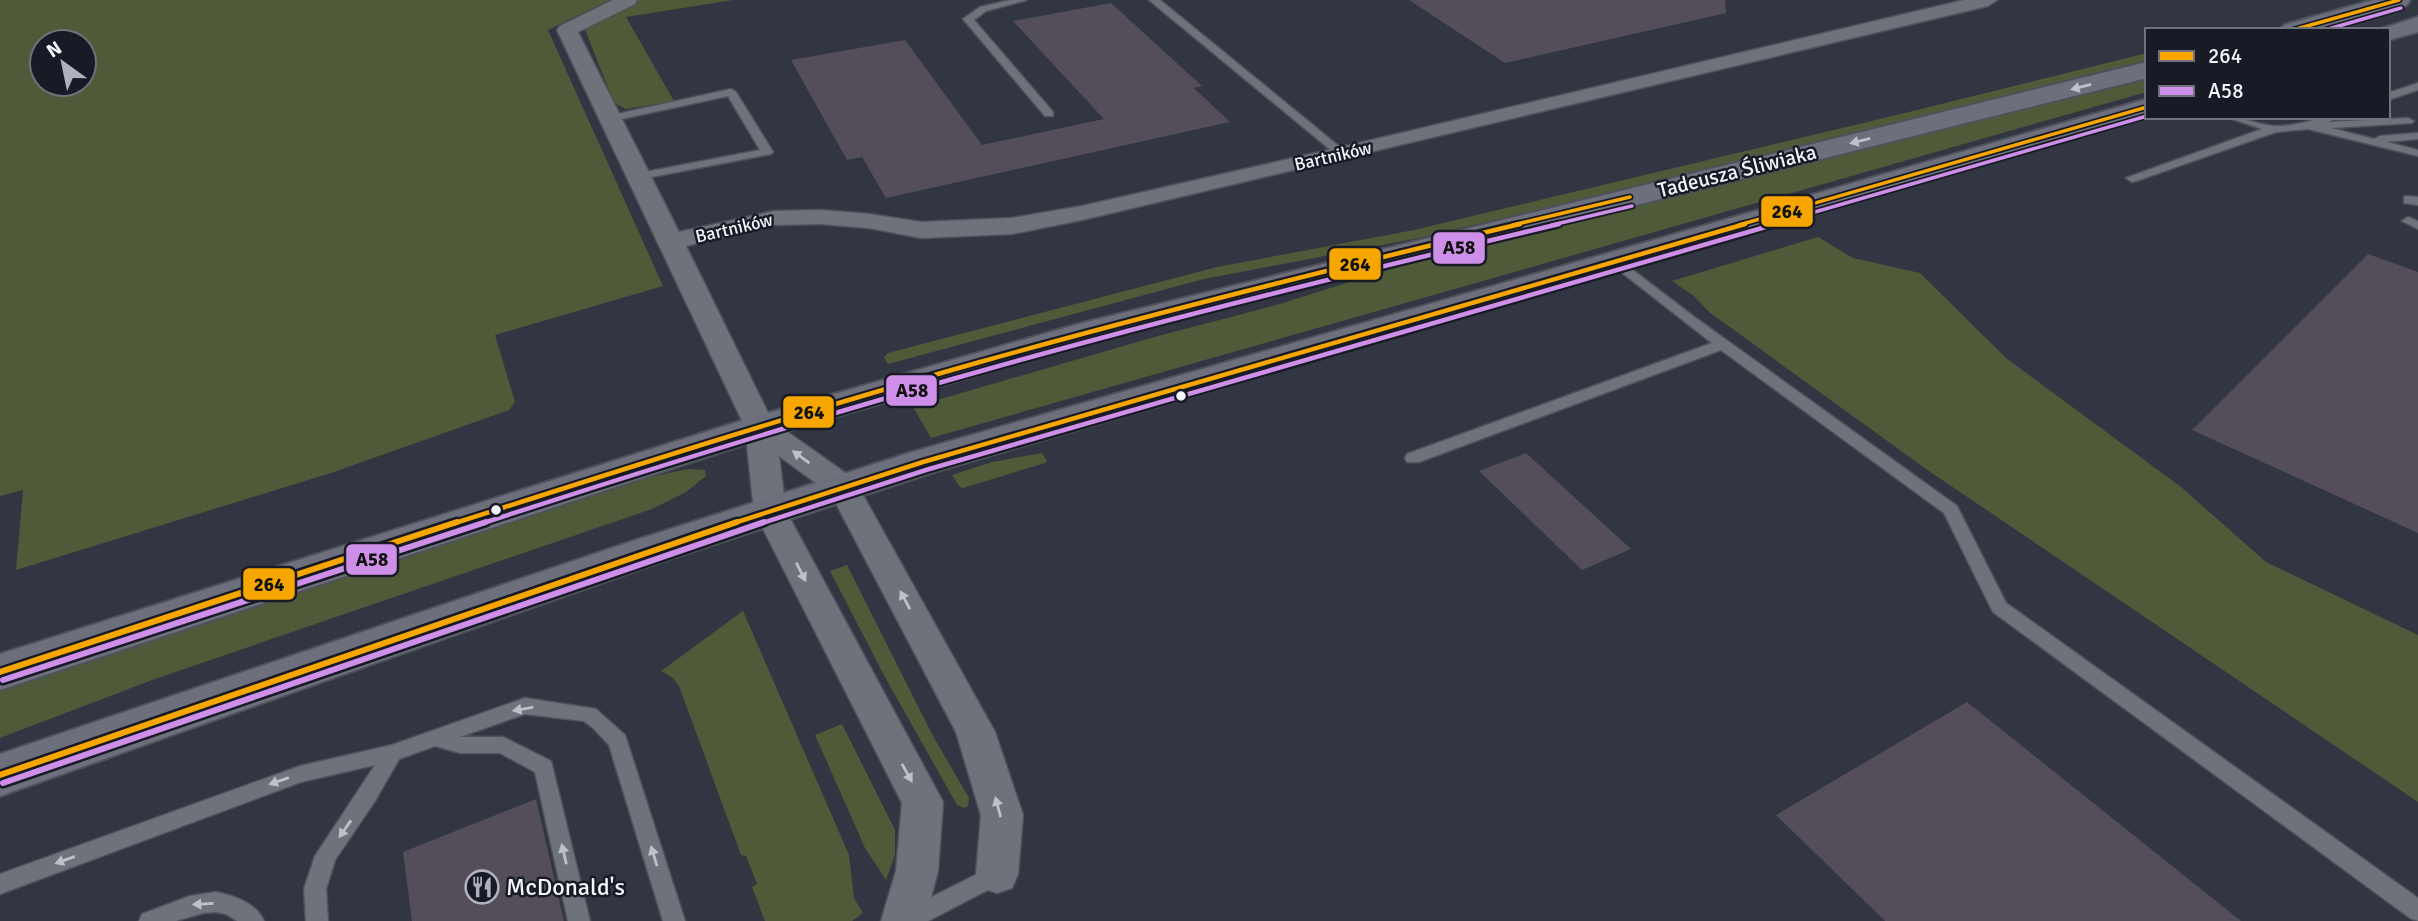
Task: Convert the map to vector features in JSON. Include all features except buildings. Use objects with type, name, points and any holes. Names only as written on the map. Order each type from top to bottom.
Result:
[{"type":"main road","points":[[2299,28],[2399,0]]},
{"type":"main road","points":[[2390,32],[2418,24]]},
{"type":"main road","name":"Tadeusza Śliwiaka","points":[[0,672],[760,427],[926,377],[1227,295],[2145,69]]},
{"type":"main road","points":[[0,775],[843,487],[2145,108]]},
{"type":"street","name":"Bartników","points":[[628,0],[567,30],[760,427]]},
{"type":"street","name":"Bartników","points":[[670,242],[774,218],[821,217],[869,221],[921,230],[1012,226],[1082,213],[1342,154],[1988,0]]},
{"type":"street","points":[[760,427],[843,487],[975,732],[1002,815],[998,874]]},
{"type":"street","points":[[760,427],[771,510],[923,802],[917,871],[904,921]]},
{"type":"lane","points":[[1022,0],[983,9],[968,19],[1049,114]]},
{"type":"lane","points":[[1154,0],[1342,154]]},
{"type":"lane","points":[[2390,96],[2418,86]]},
{"type":"lane","points":[[612,118],[731,92],[767,152],[640,177]]},
{"type":"lane","points":[[2390,115],[2413,123]]},
{"type":"lane","points":[[2238,119],[2274,129]]},
{"type":"lane","points":[[2308,126],[2326,119]]},
{"type":"lane","points":[[2132,178],[2274,129],[2413,123]]},
{"type":"lane","points":[[2308,126],[2418,151]]},
{"type":"lane","points":[[2364,140],[2418,136]]},
{"type":"lane","points":[[1616,261],[1723,344],[1951,510],[1999,607],[2418,911]]},
{"type":"lane","points":[[1413,458],[1723,344]]},
{"type":"lane","points":[[0,884],[300,774],[392,753],[525,706],[589,714],[618,741],[674,921]]},
{"type":"lane","points":[[436,738],[460,745],[503,745],[544,767],[579,921]]},
{"type":"lane","points":[[317,921],[315,889],[326,856],[368,795],[392,753]]},
{"type":"lane","points":[[904,921],[998,874]]},
{"type":"lane","points":[[149,921],[194,903],[231,903],[253,921]]},
{"type":"green space","points":[[0,0],[610,0],[548,30],[663,286],[495,335],[515,402],[509,410],[331,473],[16,570],[23,490],[0,496]]},
{"type":"green space","points":[[637,0],[733,0],[626,17],[674,101],[626,109],[614,103],[584,27],[600,22],[598,19]]},
{"type":"green space","points":[[2145,53],[2145,61],[1915,119],[1419,238],[1204,279],[888,364],[884,357],[888,353],[1217,267],[1414,230]]},
{"type":"green space","points":[[2145,78],[2145,93],[931,438],[913,407],[1158,336],[1273,306],[1436,255]]},
{"type":"green space","points":[[1818,237],[1853,258],[1920,273],[2006,358],[2181,487],[2266,562],[2418,635],[2418,802],[1926,469],[1709,312],[1694,296],[1672,281]]},
{"type":"green space","points":[[1042,453],[1047,461],[1045,463],[963,488],[952,475],[992,462]]},
{"type":"green space","points":[[688,469],[705,470],[706,476],[686,492],[652,509],[152,680],[0,738],[0,688],[636,480]]},
{"type":"green space","points":[[847,565],[933,736],[969,798],[968,806],[964,808],[957,805],[886,679],[830,571]]},
{"type":"green space","points":[[743,611],[849,855],[854,898],[863,913],[852,921],[765,921],[752,887],[757,884],[746,856],[741,855],[679,686],[673,678],[661,671]]},
{"type":"green space","points":[[842,724],[895,830],[895,855],[886,880],[865,848],[815,735]]},
{"type":"transit line","name":"264","points":[[2300,28],[2399,0]]},
{"type":"transit line","name":"A58","points":[[2332,28],[2401,8]]},
{"type":"transit line","name":"264","points":[[0,775],[645,552],[923,462],[2145,108]]},
{"type":"transit line","name":"A58","points":[[3,783],[648,560],[926,470],[2145,117]]},
{"type":"transit line","name":"264","points":[[0,672],[553,491],[886,389],[1164,312],[1630,197]]},
{"type":"transit line","name":"A58","points":[[3,680],[555,500],[889,397],[1166,321],[1632,206]]},
{"type":"place","name":"McDonald's","points":[[482,887]]}]
